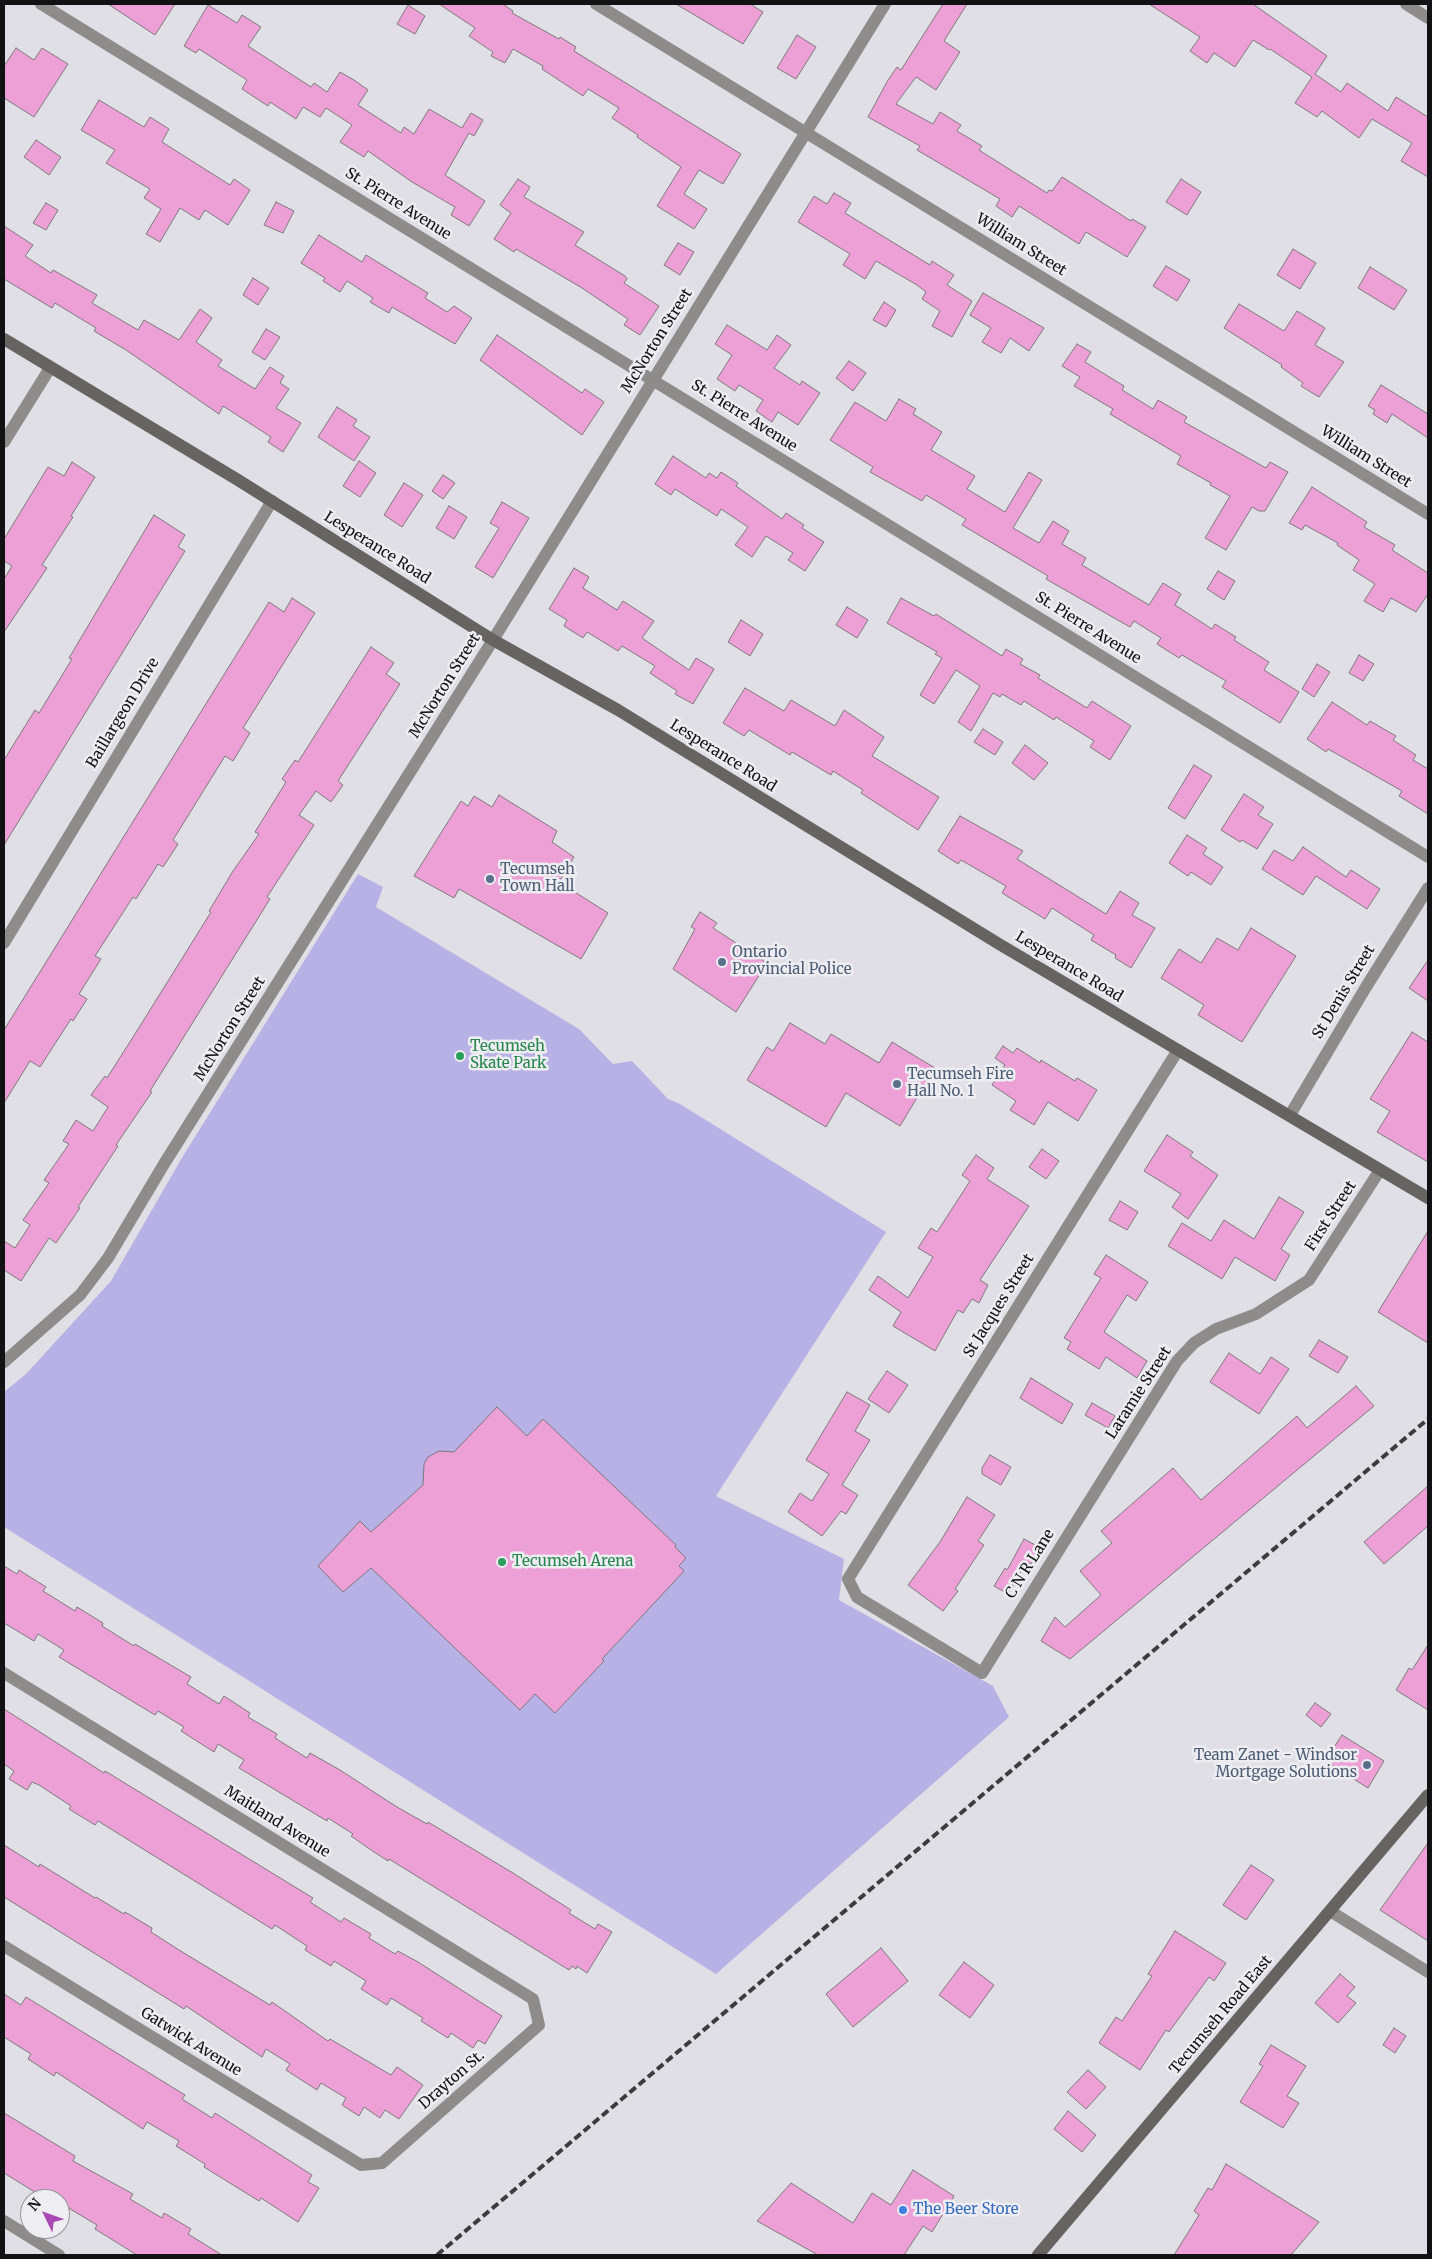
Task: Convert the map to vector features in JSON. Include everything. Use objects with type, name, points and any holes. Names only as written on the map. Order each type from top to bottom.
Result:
[{"type":"main road","name":"Lesperance Road","points":[[4,339],[272,501],[493,640],[618,710],[999,944],[1428,1198]]},
{"type":"main road","name":"Tecumseh Road East","points":[[1038,2255],[1428,1795]]},
{"type":"street","name":"St. Pierre Avenue","points":[[41,4],[652,378],[1428,857]]},
{"type":"street","name":"William Street","points":[[596,4],[1428,514]]},
{"type":"street","name":"McNorton Street","points":[[4,1362],[80,1295],[108,1258],[164,1164],[493,640],[652,378],[886,4]]},
{"type":"street","points":[[1406,4],[1428,18]]},
{"type":"street","points":[[4,442],[50,368]]},
{"type":"street","name":"Baillargeon Drive","points":[[4,943],[272,501]]},
{"type":"street","name":"St Denis Street","points":[[1290,1115],[1366,987],[1428,888]]},
{"type":"street","name":"St Jacques Street","points":[[982,1673],[857,1597],[848,1579],[1178,1050]]},
{"type":"street","name":"First Street","points":[[1309,1280],[1380,1170]]},
{"type":"street","name":"Laramie Street","points":[[1106,1473],[1177,1361],[1194,1343],[1216,1329],[1256,1314],[1309,1280]]},
{"type":"street","name":"C N R Lane","points":[[982,1673],[1106,1473]]},
{"type":"street","name":"Maitland Avenue","points":[[4,1672],[533,1999]]},
{"type":"street","points":[[1330,1911],[1428,1972]]},
{"type":"street","name":"Gatwick Avenue","points":[[4,1946],[361,2165]]},
{"type":"street","name":"Drayton St.","points":[[361,2165],[382,2163],[539,2025],[533,1999]]},
{"type":"street","points":[[4,2221],[59,2255]]},
{"type":"shaded area","points":[[358,874],[383,887],[376,907],[579,1029],[613,1064],[632,1061],[668,1099],[680,1104],[886,1232],[716,1496],[844,1559],[839,1600],[993,1686],[1009,1717],[716,1974],[4,1527],[4,1392],[26,1374],[111,1281],[180,1161]]},
{"type":"building","points":[[108,4],[175,4],[155,35]]},
{"type":"building","points":[[439,4],[503,4],[513,11],[512,13],[559,39],[560,37],[576,47],[574,51],[741,154],[723,184],[699,170],[684,194],[707,209],[694,229],[657,206],[681,167],[612,118],[619,108],[588,89],[583,96],[542,69],[543,66],[513,49],[505,63],[491,56],[493,52],[469,36],[475,28]]},
{"type":"building","points":[[676,4],[750,4],[763,12],[743,44]]},
{"type":"building","points":[[943,4],[967,4],[944,41],[960,52],[936,90],[916,77],[896,104],[933,124],[940,112],[961,125],[957,131],[982,146],[979,150],[1047,193],[1049,190],[1052,191],[1062,177],[1131,221],[1132,219],[1146,227],[1127,257],[1086,232],[1079,244],[1019,206],[1012,217],[996,206],[1000,199],[917,150],[920,146],[868,117],[888,80],[897,67],[901,70]]},
{"type":"building","points":[[1149,4],[1253,4],[1327,56],[1315,74],[1341,92],[1347,83],[1388,111],[1396,97],[1428,117],[1428,177],[1401,161],[1412,143],[1372,119],[1359,138],[1322,111],[1317,117],[1295,103],[1312,77],[1270,49],[1253,40],[1235,67],[1214,53],[1207,63],[1190,51],[1200,37]]},
{"type":"building","points":[[208,5],[237,23],[242,15],[261,27],[248,46],[311,87],[314,83],[327,92],[340,72],[354,80],[368,90],[358,105],[401,133],[404,127],[414,134],[429,109],[462,128],[471,113],[483,120],[474,136],[469,133],[445,175],[485,201],[469,226],[451,215],[455,207],[412,182],[368,151],[364,157],[340,142],[352,125],[326,108],[320,117],[303,107],[296,119],[270,102],[268,106],[242,89],[247,80],[199,49],[196,53],[184,46]]},
{"type":"building","points":[[408,5],[425,16],[415,34],[397,24]]},
{"type":"building","points":[[797,35],[816,47],[796,79],[777,68]]},
{"type":"building","points":[[16,48],[34,60],[42,48],[68,64],[34,117],[4,98],[4,66]]},
{"type":"building","points":[[99,100],[144,127],[150,117],[169,129],[162,142],[230,185],[234,179],[250,190],[228,225],[205,210],[199,220],[180,208],[160,242],[146,234],[161,209],[144,198],[150,189],[106,163],[115,150],[81,130]]},
{"type":"building","points":[[36,140],[61,157],[49,175],[24,157]]},
{"type":"building","points":[[518,179],[530,187],[524,197],[584,232],[575,245],[625,276],[627,279],[624,283],[659,306],[640,335],[624,325],[628,319],[582,288],[516,249],[514,252],[494,239],[511,213],[500,205]]},
{"type":"building","points":[[1181,179],[1201,192],[1187,215],[1166,202]]},
{"type":"building","points":[[834,193],[851,203],[845,213],[930,265],[932,261],[954,275],[947,285],[972,301],[952,337],[932,326],[940,311],[922,299],[926,292],[917,285],[876,261],[865,279],[843,265],[850,254],[798,222],[814,196],[827,204]]},
{"type":"building","points":[[276,202],[294,211],[283,233],[264,225]]},
{"type":"building","points":[[46,203],[58,210],[46,230],[33,223]]},
{"type":"building","points":[[4,226],[33,245],[25,256],[51,273],[53,270],[97,295],[92,303],[138,330],[144,320],[179,340],[200,309],[212,318],[196,342],[222,360],[218,366],[255,389],[270,367],[284,376],[280,383],[289,389],[276,408],[301,423],[283,452],[268,442],[271,437],[223,406],[219,414],[126,350],[94,331],[96,328],[55,303],[52,308],[4,279]]},
{"type":"building","points":[[319,235],[362,262],[366,255],[428,293],[425,298],[447,312],[454,306],[472,318],[455,344],[392,307],[389,313],[370,302],[373,298],[347,281],[340,292],[323,281],[325,278],[301,263]]},
{"type":"building","points":[[678,243],[694,252],[680,275],[664,265]]},
{"type":"building","points":[[1293,249],[1316,263],[1300,289],[1277,275]]},
{"type":"building","points":[[1166,266],[1190,280],[1177,301],[1153,286]]},
{"type":"building","points":[[1370,267],[1407,290],[1394,310],[1358,288]]},
{"type":"building","points":[[253,278],[269,288],[258,305],[243,295]]},
{"type":"building","points":[[983,293],[1044,328],[1029,351],[1010,338],[1001,353],[982,342],[991,328],[970,315]]},
{"type":"building","points":[[884,302],[896,310],[886,327],[873,320]]},
{"type":"building","points":[[1239,304],[1284,331],[1297,311],[1325,328],[1315,345],[1344,362],[1319,397],[1301,386],[1303,383],[1281,367],[1282,365],[1224,328]]},
{"type":"building","points":[[727,325],[767,350],[777,335],[791,345],[774,368],[800,385],[802,381],[820,393],[798,425],[778,412],[772,422],[756,411],[763,400],[739,385],[735,391],[717,379],[732,355],[715,344]]},
{"type":"building","points":[[266,329],[280,337],[265,360],[252,352]]},
{"type":"building","points":[[497,335],[582,393],[585,389],[604,402],[582,435],[480,360]]},
{"type":"building","points":[[1077,344],[1091,352],[1085,362],[1124,386],[1122,390],[1153,409],[1158,400],[1187,417],[1184,422],[1266,468],[1270,462],[1288,472],[1265,511],[1259,511],[1252,507],[1226,550],[1205,538],[1230,496],[1177,464],[1181,456],[1110,414],[1113,409],[1074,386],[1080,377],[1062,366]]},
{"type":"building","points":[[849,361],[866,373],[853,391],[836,378]]},
{"type":"building","points":[[1381,385],[1428,414],[1428,438],[1392,414],[1387,423],[1373,414],[1375,410],[1368,406]]},
{"type":"building","points":[[899,399],[916,409],[913,414],[942,432],[931,450],[975,476],[967,489],[1005,512],[1029,472],[1042,480],[1013,528],[1039,543],[1053,521],[1069,531],[1062,544],[1086,558],[1082,565],[1149,605],[1163,583],[1181,594],[1175,605],[1212,629],[1215,624],[1236,637],[1234,640],[1269,662],[1264,670],[1299,692],[1280,723],[1222,687],[1226,681],[1182,655],[1179,658],[1157,644],[1161,638],[1134,621],[1130,627],[1046,579],[1048,576],[962,525],[966,519],[926,495],[922,501],[870,472],[873,467],[830,440],[855,402],[886,421]]},
{"type":"building","points":[[337,407],[357,420],[353,426],[370,437],[354,461],[318,437]]},
{"type":"building","points":[[673,456],[706,478],[709,473],[717,478],[721,472],[738,483],[736,486],[782,519],[786,513],[804,525],[802,528],[824,542],[805,571],[788,560],[793,553],[766,536],[752,557],[735,545],[748,527],[721,509],[717,516],[675,489],[671,495],[655,484]]},
{"type":"building","points":[[359,461],[376,473],[360,497],[343,486]]},
{"type":"building","points":[[72,462],[95,477],[71,516],[73,517],[42,565],[47,568],[4,632],[4,579],[12,566],[4,561],[4,539],[48,467],[64,476]]},
{"type":"building","points":[[443,475],[455,483],[443,499],[432,491]]},
{"type":"building","points":[[404,483],[423,495],[402,527],[384,515]]},
{"type":"building","points":[[1312,487],[1367,522],[1364,527],[1395,545],[1392,550],[1428,573],[1428,594],[1416,612],[1391,598],[1383,612],[1364,601],[1375,584],[1353,570],[1359,560],[1337,545],[1338,543],[1305,525],[1302,530],[1289,523]]},
{"type":"building","points":[[502,502],[529,518],[493,578],[475,567],[499,528],[490,523]]},
{"type":"building","points":[[449,506],[467,517],[454,539],[436,528]]},
{"type":"building","points":[[154,515],[185,535],[178,547],[185,551],[4,845],[4,760],[35,710],[39,713],[72,659],[69,658]]},
{"type":"building","points":[[574,568],[589,577],[583,588],[617,610],[623,601],[654,621],[642,638],[689,670],[696,658],[714,669],[693,704],[675,694],[677,691],[650,673],[655,666],[622,646],[618,651],[587,632],[583,638],[564,626],[567,620],[549,609]]},
{"type":"building","points":[[1218,571],[1235,581],[1224,600],[1207,589]]},
{"type":"building","points":[[292,598],[315,613],[243,728],[250,733],[233,761],[225,756],[173,840],[178,844],[163,867],[158,864],[136,899],[133,897],[95,956],[101,959],[79,994],[87,999],[73,1021],[71,1019],[40,1067],[30,1061],[4,1103],[4,1030],[269,602],[284,612]]},
{"type":"building","points":[[901,598],[934,616],[936,614],[1002,656],[1006,649],[1023,659],[1020,664],[1040,675],[1038,678],[1087,708],[1092,701],[1131,726],[1110,760],[1090,747],[1094,741],[1056,717],[1054,720],[1024,701],[1021,705],[1002,694],[1000,697],[993,693],[971,731],[958,722],[980,686],[956,670],[934,704],[920,695],[942,658],[935,654],[937,652],[887,623]]},
{"type":"building","points":[[847,607],[868,620],[857,638],[836,625]]},
{"type":"building","points":[[741,620],[763,634],[750,656],[728,642]]},
{"type":"building","points":[[371,647],[394,663],[386,674],[400,684],[338,781],[343,785],[331,802],[316,791],[299,815],[314,825],[267,897],[270,899],[150,1091],[152,1092],[116,1145],[118,1146],[78,1207],[80,1208],[56,1243],[49,1238],[21,1281],[4,1270],[4,1241],[15,1248],[30,1225],[23,1220],[49,1183],[44,1180],[69,1144],[63,1141],[76,1120],[93,1131],[108,1107],[91,1095],[105,1076],[107,1078],[211,912],[209,911],[233,871],[259,834],[255,832],[286,782],[282,779],[295,760],[298,762]]},
{"type":"building","points":[[1359,655],[1374,664],[1363,681],[1349,673]]},
{"type":"building","points":[[1317,664],[1330,672],[1314,697],[1302,689]]},
{"type":"building","points":[[745,688],[784,711],[791,700],[835,726],[844,710],[884,737],[872,756],[939,797],[918,830],[861,793],[863,790],[833,771],[831,775],[792,752],[790,755],[749,730],[744,736],[723,723]]},
{"type":"building","points":[[1332,702],[1367,725],[1370,721],[1396,736],[1393,740],[1416,755],[1413,760],[1428,769],[1428,814],[1399,796],[1402,791],[1328,749],[1326,752],[1307,739]]},
{"type":"building","points":[[983,729],[1003,742],[995,755],[974,742]]},
{"type":"building","points":[[1025,745],[1048,763],[1034,780],[1012,763]]},
{"type":"building","points":[[1194,765],[1212,776],[1185,819],[1168,808]]},
{"type":"building","points":[[1244,794],[1264,807],[1258,815],[1273,824],[1257,849],[1242,840],[1240,842],[1221,830]]},
{"type":"building","name":"Tecumseh Town Hall","points":[[499,795],[557,831],[552,842],[574,857],[559,882],[608,913],[581,959],[459,889],[454,898],[414,876],[461,801],[468,806],[474,796],[492,807]]},
{"type":"building","points":[[960,816],[1023,851],[1017,859],[1106,914],[1120,891],[1139,903],[1132,915],[1155,928],[1131,968],[1115,958],[1116,955],[1091,940],[1094,935],[1052,908],[1045,919],[1002,893],[1006,886],[961,860],[958,864],[938,851]]},
{"type":"building","points":[[1187,835],[1207,848],[1203,854],[1223,867],[1211,885],[1191,872],[1188,876],[1169,863]]},
{"type":"building","points":[[1303,847],[1346,877],[1351,870],[1380,889],[1367,909],[1316,876],[1303,895],[1262,869],[1274,850],[1293,861]]},
{"type":"building","name":"Ontario Provincial Police","points":[[700,912],[717,923],[713,928],[767,963],[736,1012],[673,969],[695,929],[691,927]]},
{"type":"building","points":[[1251,928],[1296,956],[1242,1042],[1198,1015],[1204,1005],[1161,978],[1179,949],[1201,963],[1217,938],[1238,950]]},
{"type":"building","points":[[1428,960],[1428,1001],[1409,988]]},
{"type":"building","points":[[790,1023],[825,1044],[831,1034],[879,1063],[892,1042],[935,1068],[900,1126],[846,1093],[826,1127],[747,1080],[767,1047],[773,1051]]},
{"type":"building","points":[[1412,1032],[1428,1042],[1428,1162],[1377,1132],[1390,1111],[1370,1099]]},
{"type":"building","points":[[1003,1046],[1013,1053],[1017,1048],[1040,1063],[1041,1060],[1075,1081],[1077,1078],[1097,1090],[1078,1121],[1048,1102],[1034,1125],[1010,1110],[1016,1101],[992,1085],[1005,1065],[995,1058]]},
{"type":"building","points":[[1167,1135],[1193,1152],[1190,1156],[1218,1175],[1188,1219],[1172,1207],[1181,1194],[1144,1171]]},
{"type":"building","points":[[1042,1149],[1059,1161],[1046,1179],[1029,1167]]},
{"type":"building","points":[[976,1155],[994,1168],[987,1179],[1029,1206],[980,1280],[988,1285],[979,1303],[972,1299],[963,1313],[958,1310],[935,1351],[893,1326],[901,1312],[869,1290],[878,1276],[908,1298],[933,1257],[918,1248],[931,1228],[937,1232],[970,1181],[962,1175]]},
{"type":"building","points":[[1279,1197],[1304,1212],[1281,1249],[1290,1255],[1275,1281],[1235,1257],[1222,1279],[1168,1246],[1182,1223],[1211,1241],[1224,1220],[1254,1239]]},
{"type":"building","points":[[1120,1201],[1138,1212],[1127,1230],[1109,1220]]},
{"type":"building","points":[[1428,1231],[1428,1343],[1378,1312]]},
{"type":"building","points":[[1106,1255],[1148,1282],[1136,1301],[1127,1295],[1104,1332],[1147,1361],[1137,1378],[1106,1357],[1099,1369],[1067,1349],[1071,1342],[1064,1338],[1101,1278],[1094,1274]]},
{"type":"building","points":[[1319,1340],[1348,1357],[1338,1373],[1309,1356]]},
{"type":"building","points":[[1229,1353],[1260,1374],[1271,1357],[1289,1369],[1259,1414],[1210,1382]]},
{"type":"building","points":[[887,1371],[908,1385],[889,1413],[868,1399]]},
{"type":"building","points":[[1031,1378],[1073,1404],[1062,1424],[1020,1398]]},
{"type":"building","points":[[1356,1386],[1374,1406],[1070,1659],[1041,1641],[1055,1617],[1065,1627],[1101,1595],[1080,1571],[1112,1543],[1101,1531],[1173,1468],[1201,1500],[1297,1416],[1307,1428]]},
{"type":"building","points":[[847,1392],[870,1405],[855,1431],[870,1440],[842,1485],[858,1495],[846,1514],[841,1511],[822,1536],[788,1512],[800,1493],[812,1501],[829,1474],[806,1460]]},
{"type":"building","points":[[1092,1403],[1115,1416],[1108,1428],[1085,1415]]},
{"type":"building","name":"Tecumseh Arena","points":[[497,1407],[527,1436],[543,1419],[676,1545],[675,1547],[686,1558],[679,1566],[684,1571],[602,1659],[604,1661],[555,1713],[535,1694],[520,1710],[371,1568],[343,1592],[318,1566],[360,1521],[371,1532],[423,1485],[424,1464],[428,1457],[439,1451],[454,1452]]},
{"type":"building","points":[[990,1455],[1011,1467],[1001,1485],[982,1474],[982,1468]]},
{"type":"building","points":[[1428,1486],[1428,1526],[1384,1564],[1364,1542]]},
{"type":"building","points":[[967,1497],[995,1515],[978,1541],[984,1545],[955,1589],[958,1591],[943,1611],[908,1585],[940,1542]]},
{"type":"building","points":[[1024,1539],[1041,1548],[1031,1564],[1027,1562],[1008,1594],[994,1586],[1005,1568],[1007,1570]]},
{"type":"building","points":[[4,1566],[17,1574],[19,1570],[46,1587],[43,1591],[75,1611],[77,1607],[103,1623],[102,1626],[134,1646],[135,1644],[191,1677],[187,1684],[219,1704],[224,1696],[250,1713],[248,1717],[277,1734],[275,1738],[307,1758],[310,1753],[340,1770],[397,1807],[427,1824],[428,1822],[513,1873],[571,1910],[569,1913],[595,1929],[598,1924],[612,1932],[587,1973],[577,1966],[576,1969],[572,1966],[569,1970],[389,1859],[388,1861],[351,1836],[353,1834],[328,1818],[327,1821],[239,1768],[244,1760],[218,1744],[214,1752],[181,1731],[184,1727],[158,1711],[155,1715],[59,1657],[64,1650],[38,1634],[34,1641],[4,1623]]},
{"type":"building","points":[[1428,1645],[1428,1710],[1396,1690],[1409,1668],[1412,1670]]},
{"type":"building","points":[[1315,1703],[1331,1714],[1321,1727],[1306,1715]]},
{"type":"building","points":[[4,1709],[104,1773],[105,1771],[313,1898],[310,1902],[341,1922],[344,1918],[371,1934],[369,1938],[395,1954],[398,1951],[418,1962],[502,2016],[485,2044],[478,2040],[473,2048],[451,2033],[448,2038],[421,2021],[423,2018],[391,1998],[387,2005],[361,1989],[366,1981],[334,1961],[331,1966],[305,1950],[307,1946],[275,1925],[272,1929],[98,1821],[95,1825],[69,1809],[71,1806],[39,1785],[32,1782],[27,1790],[9,1779],[14,1771],[4,1764]]},
{"type":"building","points":[[1342,1735],[1384,1761],[1368,1788],[1325,1761]]},
{"type":"building","points":[[1428,1843],[1428,1941],[1380,1910]]},
{"type":"building","points":[[4,1845],[39,1867],[40,1864],[95,1898],[124,1914],[125,1912],[152,1928],[151,1932],[179,1950],[270,2005],[272,2002],[328,2041],[330,2039],[391,2075],[397,2067],[423,2085],[399,2119],[385,2110],[380,2118],[364,2107],[359,2116],[342,2105],[346,2098],[321,2083],[317,2090],[286,2070],[290,2064],[266,2049],[262,2057],[186,2006],[184,2009],[4,1897]]},
{"type":"building","points":[[1251,1865],[1274,1880],[1246,1920],[1223,1905]]},
{"type":"building","points":[[1175,1931],[1226,1963],[1214,1981],[1209,1977],[1169,2032],[1166,2030],[1140,2070],[1099,2043],[1116,2017],[1122,2021],[1152,1976],[1148,1974]]},
{"type":"building","points":[[881,1948],[908,1981],[853,2027],[826,1994]]},
{"type":"building","points":[[964,1962],[994,1985],[970,2018],[939,1995]]},
{"type":"building","points":[[1340,1974],[1355,1987],[1347,1996],[1356,2003],[1338,2023],[1315,2003]]},
{"type":"building","points":[[4,1994],[21,2005],[26,1997],[185,2095],[182,2099],[212,2118],[215,2113],[312,2175],[308,2182],[319,2188],[298,2222],[261,2198],[259,2201],[204,2167],[205,2164],[176,2146],[179,2141],[147,2122],[143,2129],[56,2072],[54,2076],[28,2059],[31,2054],[4,2037]]},
{"type":"building","points":[[1394,2028],[1406,2036],[1395,2053],[1383,2045]]},
{"type":"building","points":[[1271,2045],[1306,2066],[1287,2096],[1299,2103],[1283,2128],[1240,2102],[1263,2066],[1259,2064]]},
{"type":"building","points":[[1088,2070],[1106,2087],[1086,2109],[1067,2092]]},
{"type":"building","points":[[1068,2111],[1096,2135],[1082,2152],[1054,2129]]},
{"type":"building","points":[[4,2113],[75,2156],[73,2161],[133,2194],[130,2199],[162,2218],[164,2213],[191,2229],[188,2234],[222,2255],[137,2255],[95,2229],[97,2225],[70,2209],[70,2189],[30,2189],[4,2173]]},
{"type":"building","points":[[1226,2164],[1319,2222],[1291,2255],[1174,2255],[1199,2215],[1194,2211],[1208,2188],[1212,2190]]},
{"type":"building","points":[[913,2170],[954,2196],[932,2232],[923,2226],[904,2255],[818,2255],[757,2221],[791,2183],[853,2223],[872,2193],[891,2205]]},
{"type":"railway","points":[[437,2255],[1428,1419]]},
{"type":"place","name":"Tecumseh Town Hall","points":[[490,879]]},
{"type":"place","name":"Ontario Provincial Police","points":[[722,962]]},
{"type":"place","name":"Tecumseh Skate Park","points":[[460,1056]]},
{"type":"place","name":"Tecumseh Fire Hall No. 1","points":[[897,1084]]},
{"type":"place","name":"Tecumseh Arena","points":[[502,1562]]},
{"type":"place","name":"Team Zanet - Windsor Mortgage Solutions","points":[[1367,1765]]},
{"type":"place","name":"The Beer Store","points":[[903,2210]]}]
